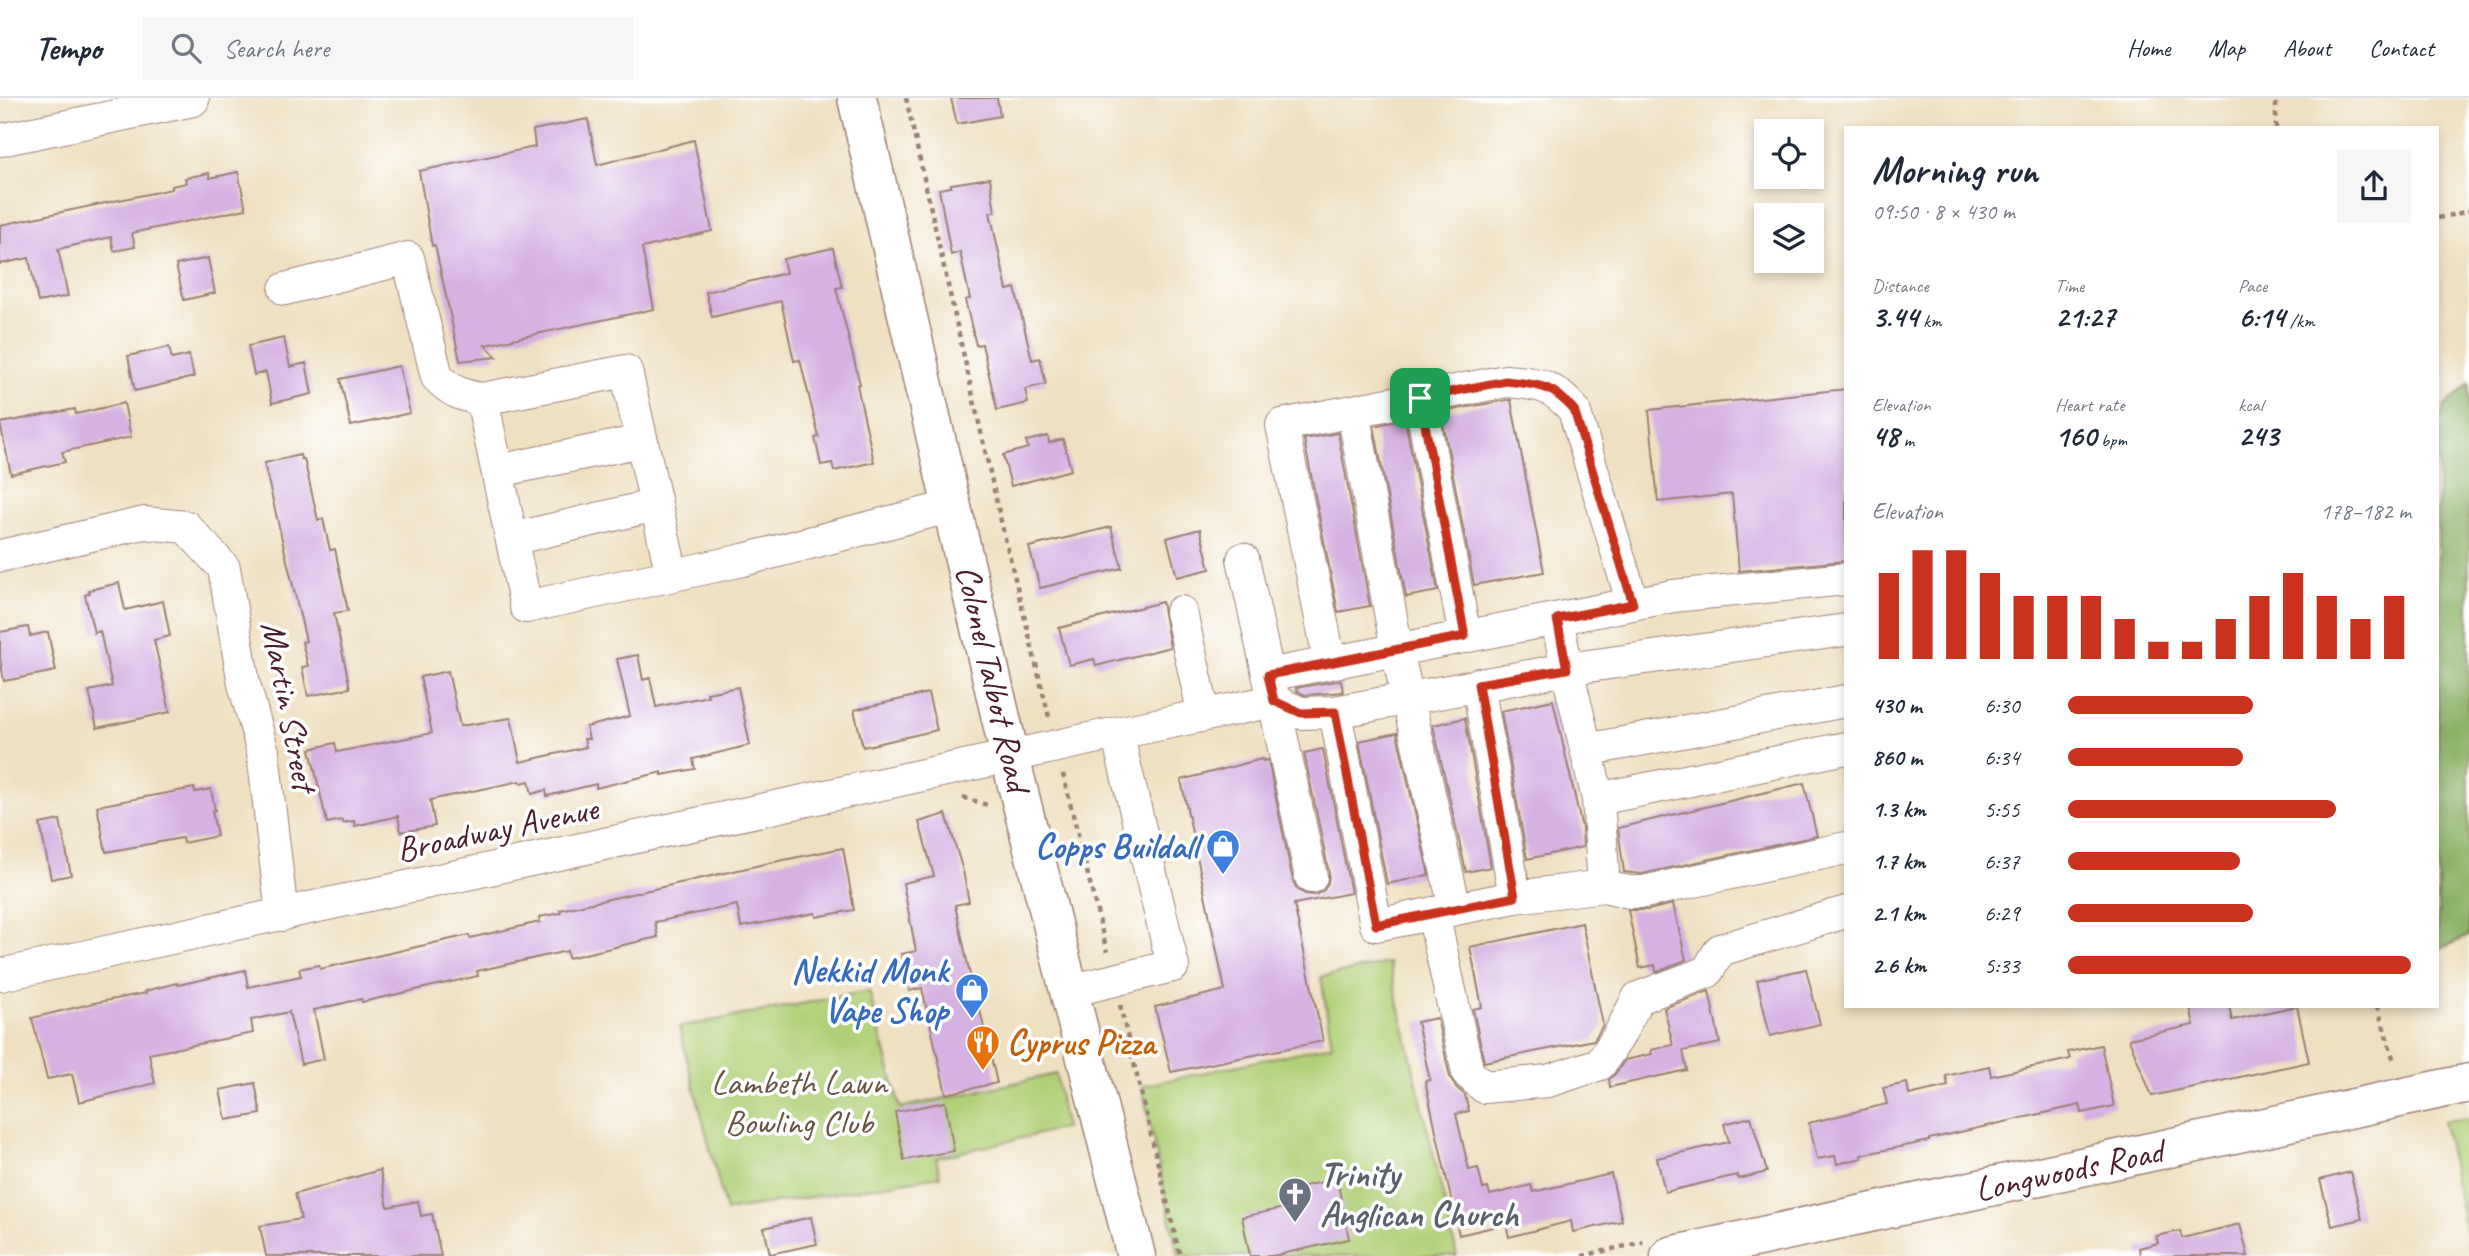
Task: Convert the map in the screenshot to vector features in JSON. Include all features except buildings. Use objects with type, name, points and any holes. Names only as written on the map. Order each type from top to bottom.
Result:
[{"type":"main road","name":"Colonel Talbot Road","points":[[858,98],[1010,757],[1136,1256]]},
{"type":"main road","name":"Longwoods Road","points":[[1670,1256],[2469,1083]]},
{"type":"street","points":[[0,140],[193,100]]},
{"type":"street","points":[[285,289],[408,258],[437,377],[448,388],[463,396],[482,399],[626,371],[672,575]]},
{"type":"street","points":[[1330,663],[1282,425],[1506,381],[1539,384],[1559,393],[1574,410],[1633,604]]},
{"type":"street","points":[[1420,398],[1465,636]]},
{"type":"street","points":[[482,399],[526,607],[743,560],[953,506]]},
{"type":"street","points":[[1353,411],[1408,698],[1468,1073],[1484,1087],[1548,1081],[1600,1064],[1618,1037],[1638,998],[1707,972],[1720,950],[1844,913]]},
{"type":"street","points":[[498,471],[641,441]]},
{"type":"street","points":[[512,539],[656,505]]},
{"type":"street","name":"Martin Street","points":[[0,556],[144,523],[186,527],[224,568],[244,684],[263,752],[282,915]]},
{"type":"street","points":[[1243,559],[1311,877]]},
{"type":"street","name":"Broadway Avenue","points":[[0,975],[1205,715],[1330,663],[1673,596],[1844,579]]},
{"type":"street","points":[[1181,612],[1205,715]]},
{"type":"street","points":[[1557,619],[1598,799],[1604,886]]},
{"type":"street","points":[[1271,688],[1301,713],[1335,712],[1567,669],[1844,630]]},
{"type":"street","points":[[1478,684],[1515,897]]},
{"type":"street","points":[[1586,750],[1844,701]]},
{"type":"street","points":[[1335,712],[1376,925],[1515,897],[1604,886],[1629,892],[1644,892],[1844,848]]},
{"type":"street","points":[[1069,990],[1173,966],[1117,733]]},
{"type":"street","points":[[1598,799],[1844,748]]},
{"type":"path","points":[[906,98],[1003,530],[1180,1256]]},
{"type":"path","points":[[2276,98],[2276,126]]},
{"type":"path","points":[[2439,218],[2469,211]]},
{"type":"path","points":[[960,796],[987,805],[990,818]]},
{"type":"path","points":[[2378,1008],[2394,1061]]},
{"type":"green space","points":[[2469,383],[2469,936],[2439,950],[2439,418],[2445,406]]},
{"type":"green space","points":[[1389,963],[1457,1256],[1178,1256],[1142,1086],[1332,1045],[1321,977]]},
{"type":"green space","name":"Lambeth Lawn Bowling Club","points":[[869,991],[900,1108],[1056,1074],[1065,1128],[936,1158],[940,1176],[726,1211],[679,1027]]},
{"type":"green space","points":[[2469,1118],[2469,1249],[2443,1121]]},
{"type":"place","name":"Copps Buildall","points":[[1223,876]]},
{"type":"place","name":"Nekkid Monk Vape Shop","points":[[972,1020]]},
{"type":"place","name":"Cyprus Pizza","points":[[983,1072]]},
{"type":"place","name":"Trinity Anglican Church","points":[[1295,1224]]},
{"type":"route","points":[[1506,381],[1539,384],[1559,393],[1574,410],[1633,604],[1557,619],[1567,669],[1478,684],[1515,897],[1376,925],[1335,712],[1301,713],[1274,701],[1268,675],[1465,636],[1420,398],[1506,381]]}]
